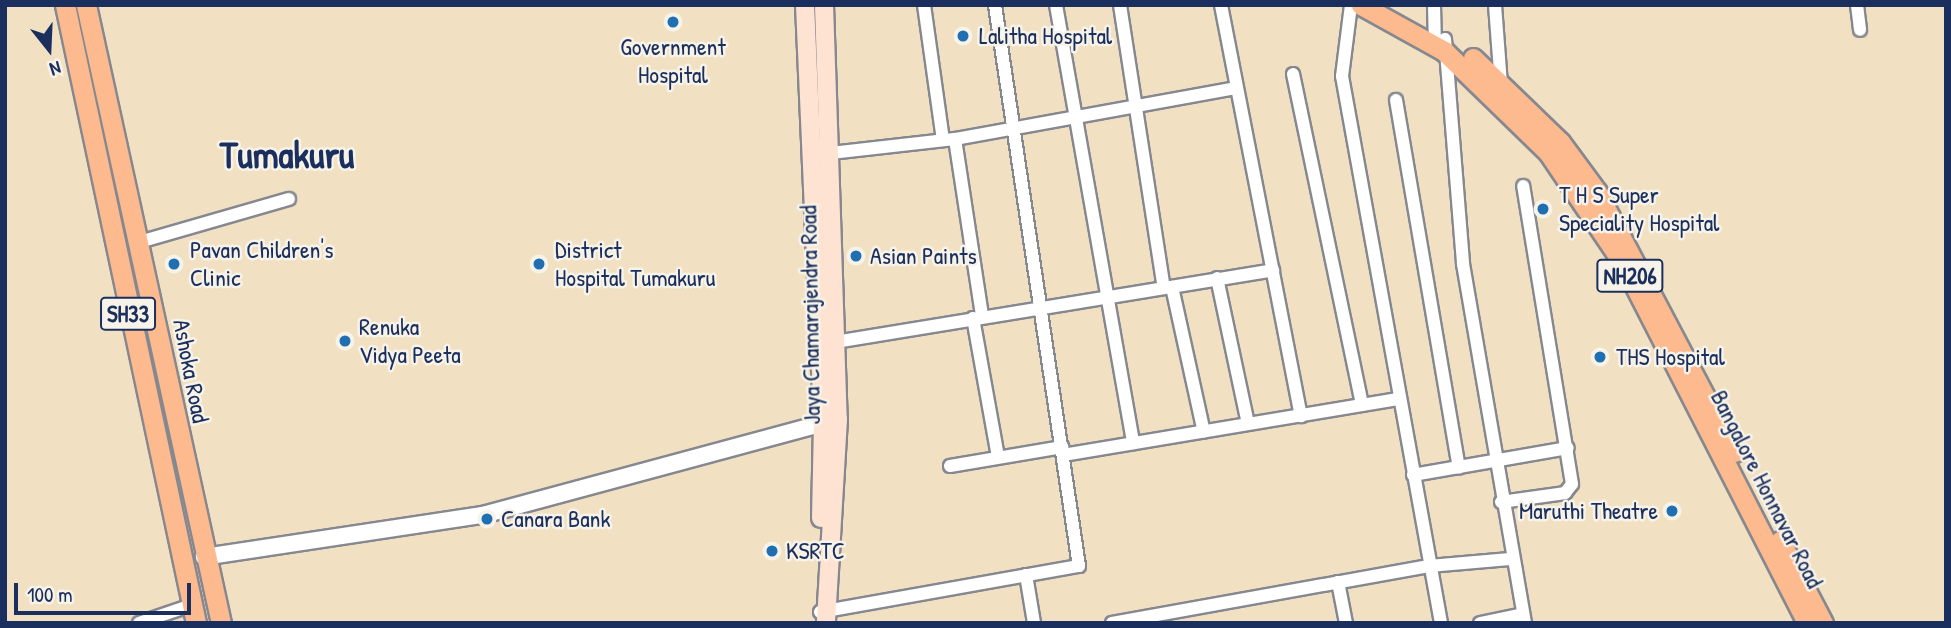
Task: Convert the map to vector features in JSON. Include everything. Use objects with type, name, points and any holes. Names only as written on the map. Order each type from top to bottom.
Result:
[{"type":"main road","name":"Ashoka Road","points":[[65,5],[194,614]]},
{"type":"main road","name":"Ashoka Road","points":[[86,5],[139,242],[204,557],[221,623]]},
{"type":"main road","name":"Jaya Chamarajendra Road","points":[[805,5],[831,421]]},
{"type":"main road","name":"Jaya Chamarajendra Road","points":[[823,617],[835,342],[824,5]]},
{"type":"main road","name":"Bangalore Honnavar Road","points":[[1361,5],[1440,43],[1503,102],[1548,152],[1623,263],[1761,518],[1807,623]]},
{"type":"main road","name":"NH206","points":[[1385,5],[1501,82],[1560,142],[1629,244],[1761,518],[1824,623]]},
{"type":"street","points":[[924,5],[949,139],[998,457]]},
{"type":"street","points":[[823,617],[1079,566],[1045,308],[1013,128],[995,5]]},
{"type":"street","points":[[1056,5],[1078,116],[1106,296],[1133,443]]},
{"type":"street","points":[[1120,5],[1135,109],[1168,288],[1204,432]]},
{"type":"street","points":[[1220,5],[1301,416]]},
{"type":"street","points":[[1352,5],[1342,76],[1441,623]]},
{"type":"street","points":[[1434,5],[1463,264],[1510,559],[1524,619],[1480,623]]},
{"type":"street","points":[[1503,102],[1495,8],[1508,5]]},
{"type":"street","points":[[1857,5],[1860,30]]},
{"type":"street","points":[[1293,74],[1362,405]]},
{"type":"street","points":[[830,153],[949,139],[1078,116],[1135,109],[1236,88]]},
{"type":"street","points":[[1396,100],[1459,468]]},
{"type":"street","points":[[1501,502],[1569,491],[1568,448],[1524,186]]},
{"type":"street","points":[[139,242],[289,199]]},
{"type":"street","points":[[835,342],[1273,270]]},
{"type":"street","points":[[1217,278],[1248,424]]},
{"type":"street","points":[[950,466],[998,457],[1133,443],[1399,400]]},
{"type":"street","points":[[204,557],[482,515],[831,421]]},
{"type":"street","points":[[1413,475],[1495,463],[1568,448]]},
{"type":"street","points":[[1112,623],[1429,566],[1510,559]]},
{"type":"street","points":[[1026,575],[1034,623]]},
{"type":"street","points":[[1338,582],[1346,623]]},
{"type":"street","points":[[139,623],[194,614]]},
{"type":"place","name":"Government Hospital","points":[[673,22]]},
{"type":"place","name":"Lalitha Hospital","points":[[963,36]]},
{"type":"place","name":"T H S Super Speciality Hospital","points":[[1543,209]]},
{"type":"place","name":"Asian Paints","points":[[856,256]]},
{"type":"place","name":"Pavan Children's Clinic","points":[[174,264]]},
{"type":"place","name":"District Hospital Tumakuru","points":[[539,264]]},
{"type":"place","name":"Renuka Vidya Peeta","points":[[345,341]]},
{"type":"place","name":"THS Hospital","points":[[1600,357]]},
{"type":"place","name":"Maruthi Theatre","points":[[1672,511]]},
{"type":"place","name":"Canara Bank","points":[[487,519]]},
{"type":"place","name":"KSRTC","points":[[772,551]]},
{"type":"district","name":"Tumakuru","points":[[287,155]]}]
